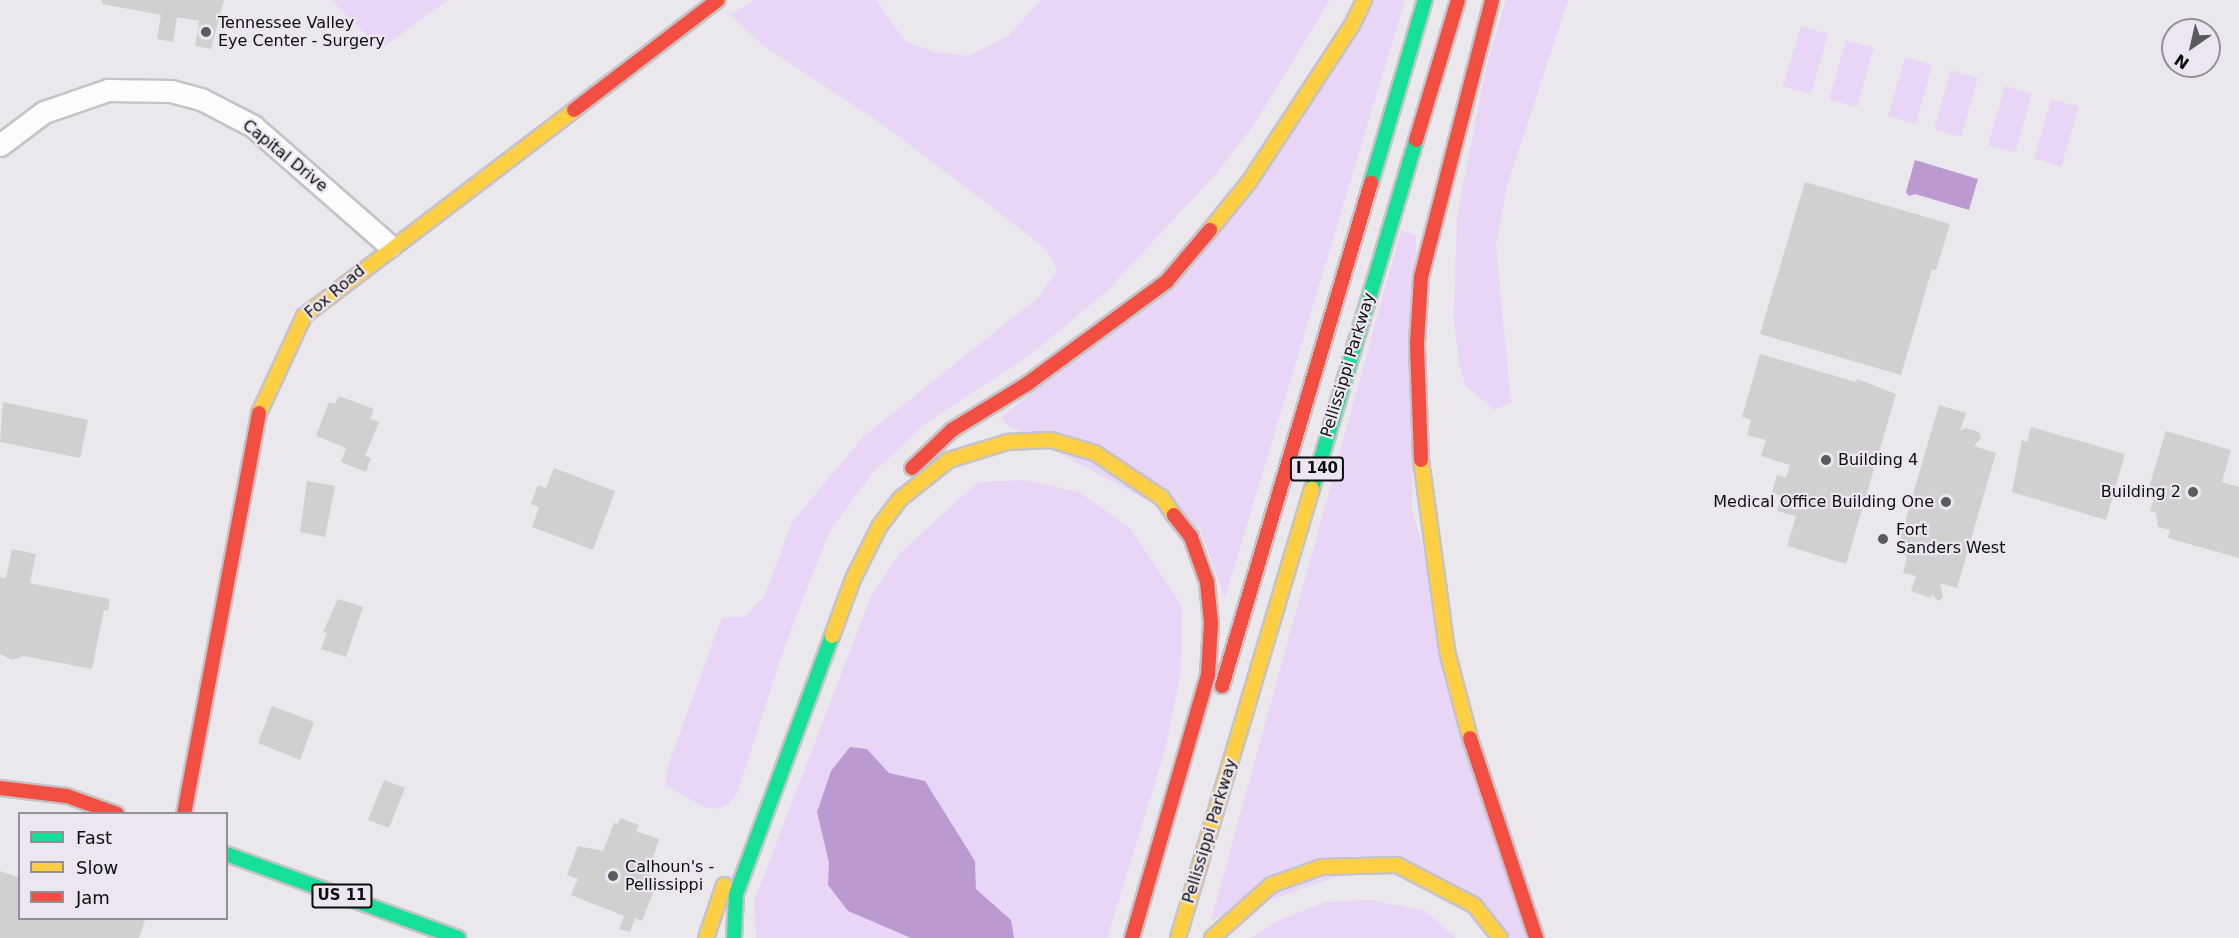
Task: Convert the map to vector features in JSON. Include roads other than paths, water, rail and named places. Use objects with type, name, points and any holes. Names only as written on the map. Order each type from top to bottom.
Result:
[{"type":"main road","name":"Fox Road","points":[[184,812],[259,412],[304,316],[390,246],[718,0]]},
{"type":"main road","points":[[706,938],[851,557],[895,485],[952,430],[1027,384],[1167,281],[1249,182],[1352,25],[1364,0]]},
{"type":"main road","name":"Pellissippi Parkway","points":[[1218,698],[1425,0]]},
{"type":"main road","name":"Pellissippi Parkway","points":[[1178,938],[1458,0]]},
{"type":"main road","points":[[1492,0],[1421,276],[1417,343],[1420,474],[1447,651],[1473,750],[1536,938]]},
{"type":"main road","points":[[734,938],[736,894],[853,579],[879,527],[900,499],[949,460],[1008,442],[1051,440],[1095,453],[1162,498],[1191,537],[1207,582],[1211,652],[1206,686],[1132,938]]},
{"type":"main road","name":"Pellissippi Parkway","points":[[1145,938],[1204,744]]},
{"type":"main road","points":[[0,788],[68,796],[114,812]]},
{"type":"main road","name":"US 11","points":[[228,855],[458,938]]},
{"type":"main road","points":[[1212,938],[1270,885],[1321,867],[1397,865],[1474,905],[1500,938]]},
{"type":"street","name":"Capital Drive","points":[[0,145],[44,112],[84,96],[134,88],[191,96],[221,107],[253,126],[390,246]]},
{"type":"place","name":"Tennessee Valley Eye Center - Surgery","points":[[206,32]]},
{"type":"place","name":"Building 4","points":[[1826,460]]},
{"type":"place","name":"Building 2","points":[[2193,492]]},
{"type":"place","name":"Medical Office Building One","points":[[1946,502]]},
{"type":"place","name":"Fort Sanders West","points":[[1883,539]]},
{"type":"place","name":"Calhoun's - Pellissippi","points":[[613,876]]}]
